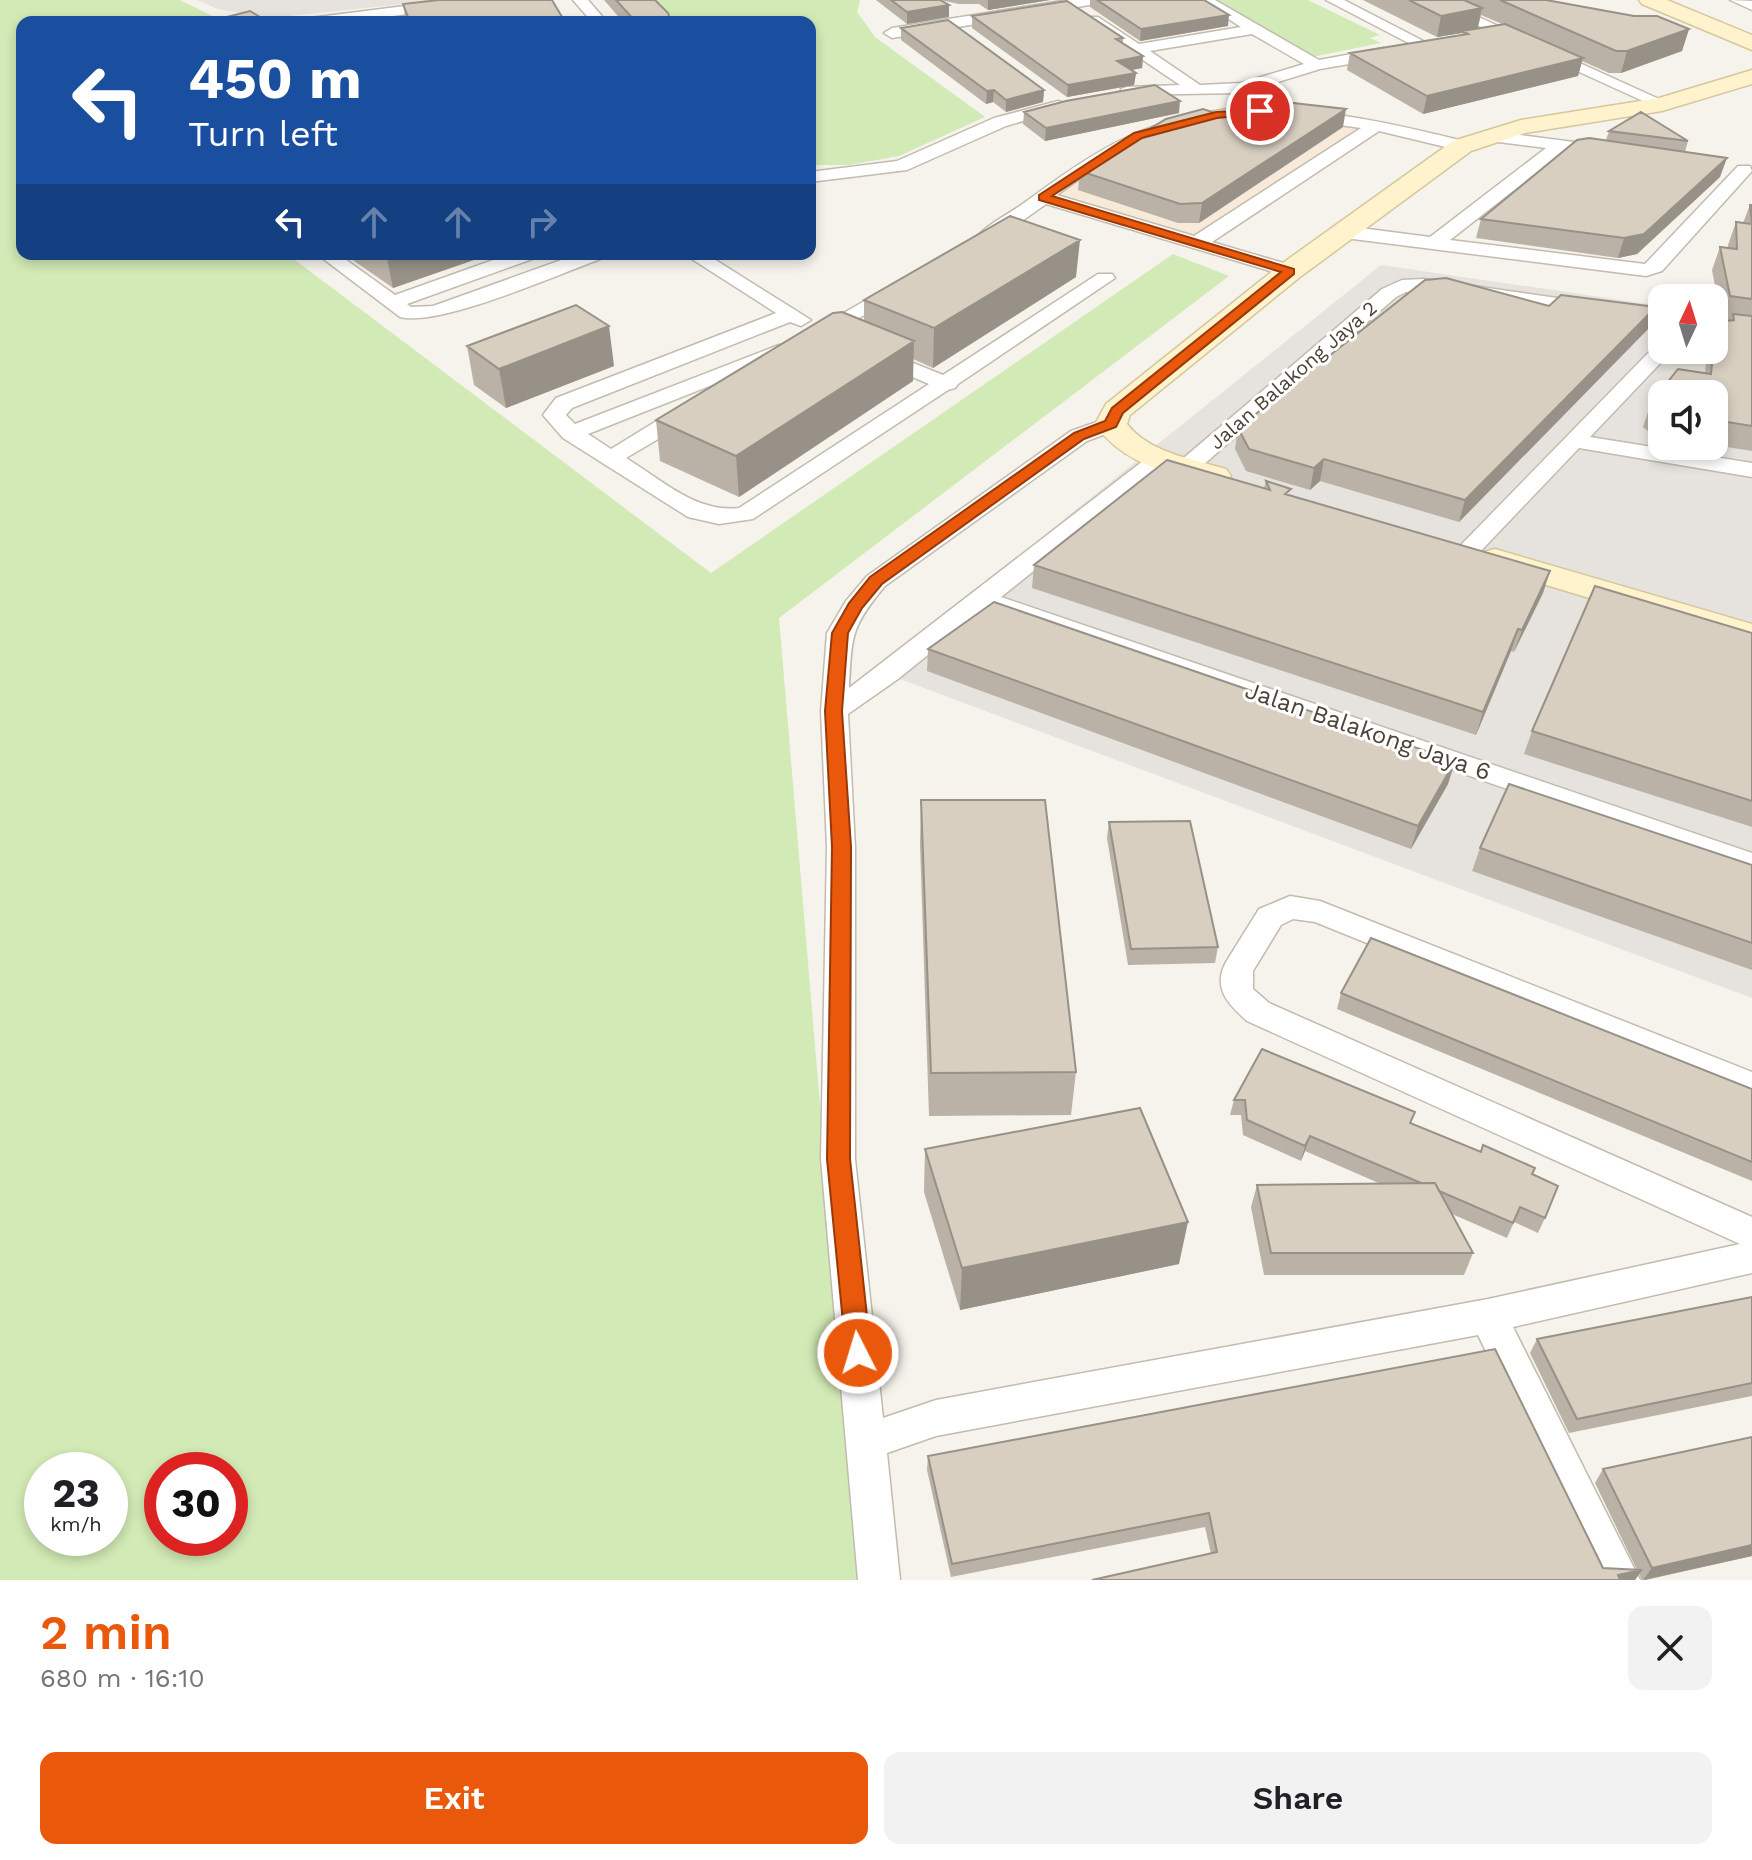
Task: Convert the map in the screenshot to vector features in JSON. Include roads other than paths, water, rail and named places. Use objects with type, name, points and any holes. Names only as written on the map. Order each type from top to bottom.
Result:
[{"type":"street","points":[[358,16],[487,0]]},
{"type":"street","points":[[580,0],[595,16]]},
{"type":"street","points":[[892,33],[965,12],[1038,0]]},
{"type":"street","points":[[949,17],[1095,0]]},
{"type":"street","points":[[1205,0],[1317,65]]},
{"type":"street","points":[[1109,96],[1156,89],[1242,88],[1317,65],[1432,45],[1333,0]]},
{"type":"street","points":[[1429,0],[1499,34],[1662,104]]},
{"type":"street","points":[[1649,0],[1749,40]]},
{"type":"street","points":[[1684,0],[1749,40]]},
{"type":"street","points":[[1737,0],[1752,6]]},
{"type":"street","points":[[1070,4],[1197,90]]},
{"type":"street","points":[[949,17],[977,42]]},
{"type":"street","points":[[1136,49],[1254,29]]},
{"type":"street","points":[[1470,39],[1499,34]]},
{"type":"street","points":[[879,1580],[838,1159],[841,847],[834,711],[840,633],[855,606],[876,581],[1079,436],[1111,424],[1117,411],[1290,271],[1462,146],[1521,127],[1662,104],[1752,77]]},
{"type":"street","points":[[816,176],[901,166],[1000,122],[1064,101]]},
{"type":"street","points":[[962,251],[1138,136],[1216,115],[1286,112],[1378,124],[1462,146]]},
{"type":"street","points":[[1197,243],[1378,124]]},
{"type":"street","points":[[1489,136],[1619,153]]},
{"type":"street","points":[[1433,244],[1561,145]]},
{"type":"street","points":[[1717,166],[1748,170]]},
{"type":"street","points":[[1345,232],[1646,270],[1655,267],[1748,170]]},
{"type":"street","points":[[1043,197],[1290,271]]},
{"type":"street","points":[[988,236],[1012,245]]},
{"type":"street","points":[[334,260],[407,313],[435,312],[579,260]]},
{"type":"street","points":[[393,302],[511,260]]},
{"type":"street","points":[[703,260],[820,331],[948,384]]},
{"type":"street","points":[[791,314],[564,403],[554,415],[571,433],[696,512],[719,517],[745,514],[948,384],[1105,278],[1077,268]]},
{"type":"street","points":[[611,458],[910,280]]},
{"type":"street","name":"Jalan Balakong Jaya 2","points":[[834,711],[889,673],[983,599],[1173,463],[1389,293],[1402,286],[1424,285],[1648,317]]},
{"type":"street","points":[[571,433],[801,343]]},
{"type":"street","points":[[1454,547],[1575,441],[1649,364]]},
{"type":"street","points":[[1111,424],[1120,439],[1173,463],[1247,486]]},
{"type":"street","points":[[1575,441],[1752,470]]},
{"type":"street","points":[[1454,547],[1752,636]]},
{"type":"street","name":"Jalan Balakong Jaya 6","points":[[983,599],[1752,864]]},
{"type":"street","points":[[1752,1086],[1320,912],[1290,907],[1270,917],[1237,970],[1237,994],[1258,1012],[1752,1233]]},
{"type":"street","points":[[866,1442],[936,1418],[1488,1316],[1752,1257]]},
{"type":"street","points":[[1488,1316],[1619,1580]]}]
